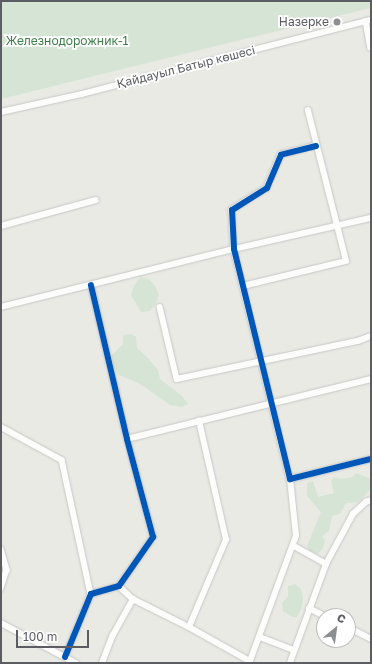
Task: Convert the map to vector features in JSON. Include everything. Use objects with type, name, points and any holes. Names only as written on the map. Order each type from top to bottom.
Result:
[{"type":"street","points":[[368,20],[371,48]]},
{"type":"street","name":"Қайдауыл Батыр көшесі","points":[[1,112],[75,96],[368,20]]},
{"type":"street","points":[[243,286],[346,261],[308,111]]},
{"type":"street","points":[[118,586],[133,599],[189,627],[251,662],[294,546],[296,536],[290,479],[273,404],[234,249],[232,210],[267,188],[281,155],[316,146]]},
{"type":"street","points":[[1,226],[96,200]]},
{"type":"street","points":[[1,308],[234,249],[371,218]]},
{"type":"street","points":[[91,594],[118,586],[153,537],[127,439],[92,285]]},
{"type":"street","points":[[160,307],[177,379],[358,341],[371,336]]},
{"type":"street","points":[[127,439],[371,379]]},
{"type":"street","points":[[189,627],[226,540],[199,421]]},
{"type":"street","points":[[1,427],[62,460],[91,594],[65,657]]},
{"type":"street","points":[[290,479],[371,459]]},
{"type":"street","points":[[290,663],[326,564],[353,514],[366,502],[371,500]]},
{"type":"street","points":[[294,546],[326,564]]},
{"type":"street","points":[[1,549],[7,570],[1,589]]},
{"type":"street","points":[[102,663],[113,635],[133,599]]},
{"type":"street","points":[[309,608],[316,612]]},
{"type":"street","points":[[1,623],[76,663]]},
{"type":"street","points":[[356,631],[370,638]]},
{"type":"street","points":[[260,636],[294,650]]},
{"type":"green space","name":"Железнодорожник-1","points":[[1,1],[371,1],[371,8],[1,99]]},
{"type":"green space","points":[[140,277],[149,279],[155,286],[159,295],[156,303],[150,311],[141,312],[131,295],[134,286]]},
{"type":"green space","points":[[132,334],[136,337],[137,348],[158,370],[160,379],[182,396],[188,404],[182,407],[170,405],[140,384],[119,375],[112,365],[112,355],[123,344],[123,335]]},
{"type":"green space","points":[[356,473],[371,479],[371,489],[358,502],[346,503],[340,514],[332,516],[329,531],[322,536],[325,541],[323,548],[318,554],[310,551],[307,546],[321,512],[307,496],[307,483],[313,481],[318,497],[334,493],[331,481],[334,477],[341,479],[353,477]]},
{"type":"green space","points":[[295,584],[301,589],[303,599],[301,610],[297,617],[292,617],[283,611],[282,603],[288,596],[288,586]]},
{"type":"cycle path","points":[[316,146],[281,155],[267,188],[232,210],[234,249],[290,479],[371,459]]},
{"type":"cycle path","points":[[65,657],[91,594],[119,586],[153,537],[127,439],[91,285]]},
{"type":"place","name":"Назерке","points":[[337,22]]}]
